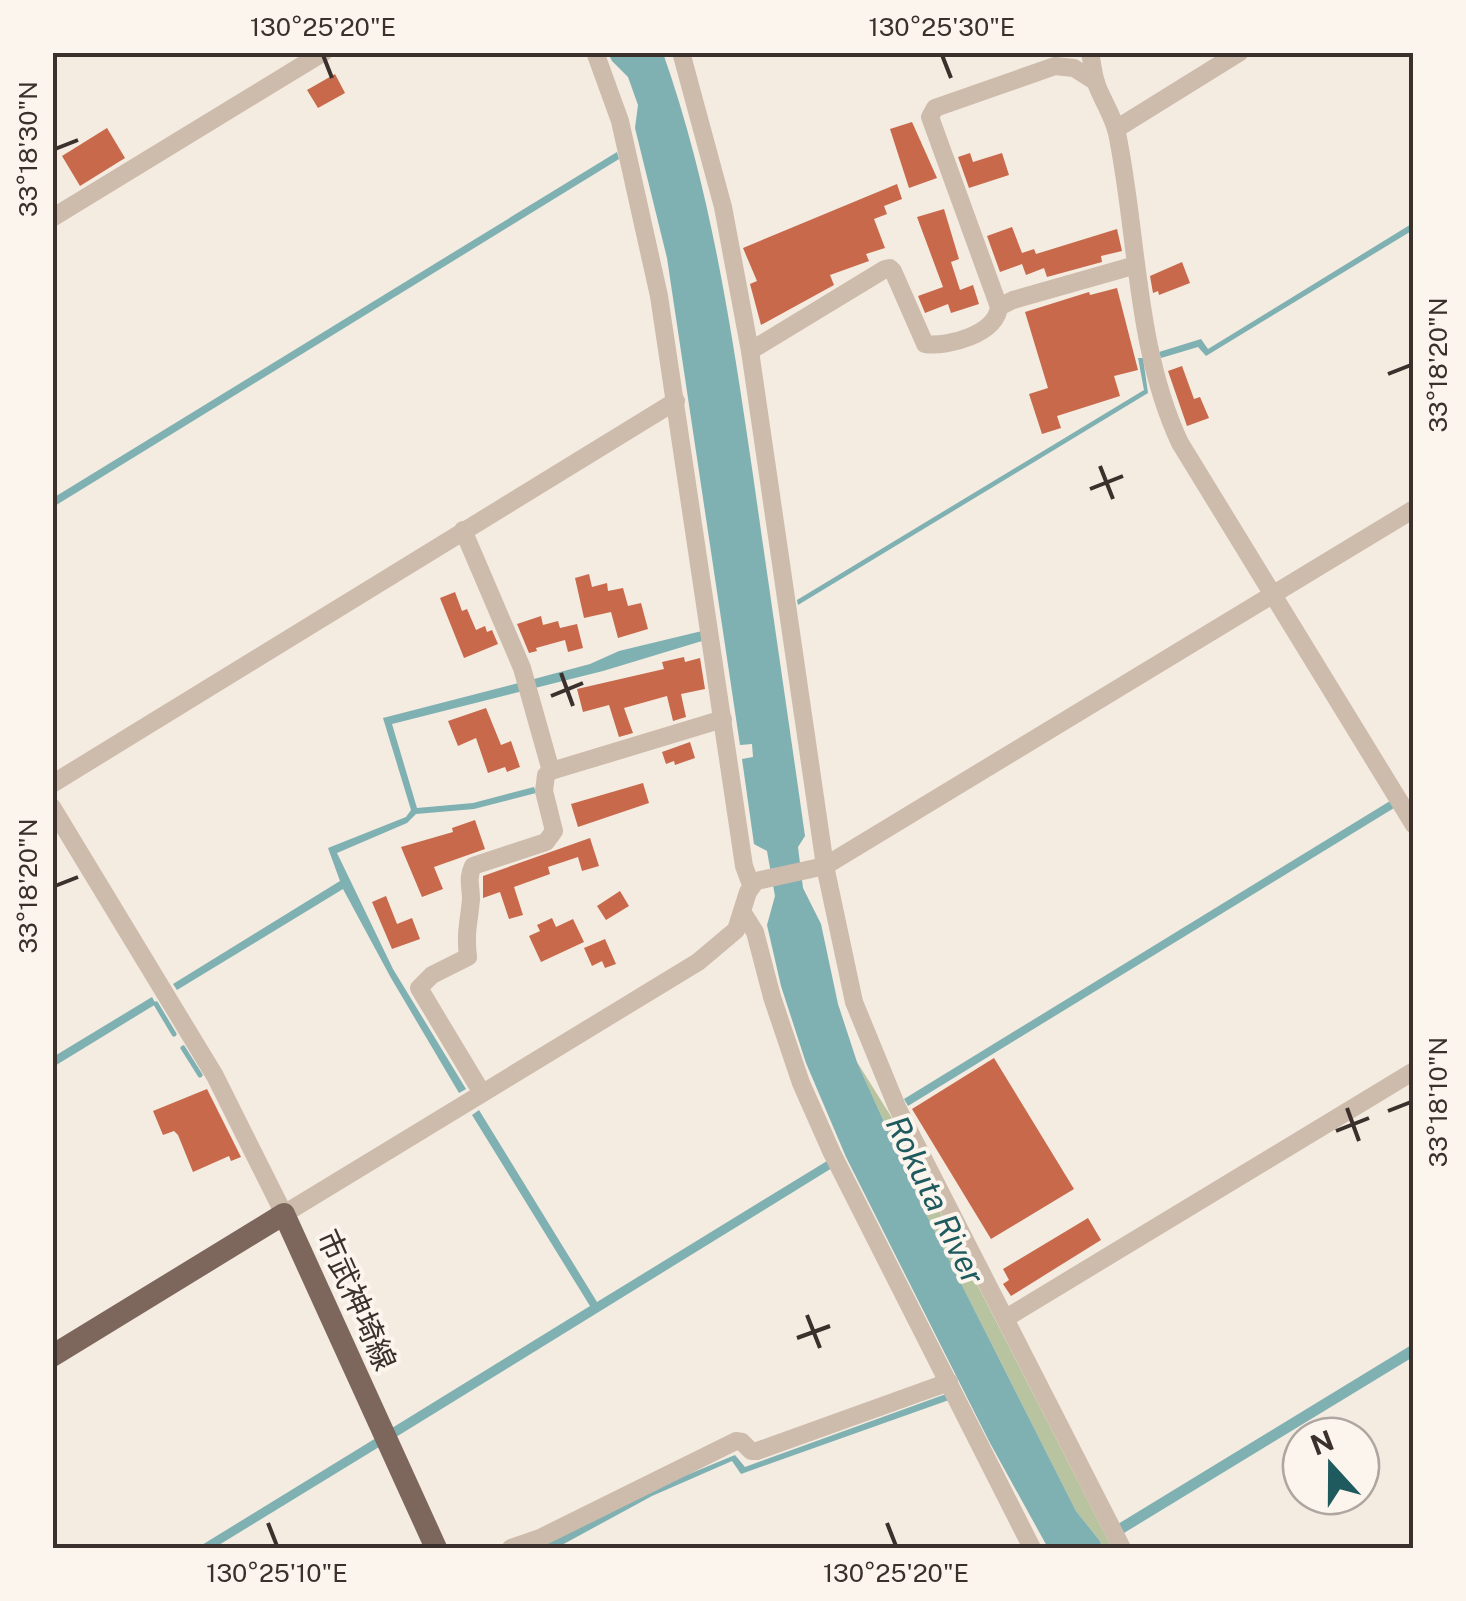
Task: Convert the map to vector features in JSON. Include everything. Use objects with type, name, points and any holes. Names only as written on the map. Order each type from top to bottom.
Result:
[{"type":"main road","name":"市武神埼線","points":[[52,1356],[284,1214],[436,1548]]},
{"type":"street","points":[[52,218],[324,52]]},
{"type":"street","points":[[595,52],[620,121],[640,198],[676,401],[744,866],[758,881]]},
{"type":"street","points":[[681,52],[723,207],[750,351],[816,869],[854,1002],[897,1107],[1122,1548]]},
{"type":"street","points":[[1090,52],[1096,82],[1116,129],[1136,265],[1168,419],[1414,825]]},
{"type":"street","points":[[1116,129],[1240,52]]},
{"type":"street","points":[[750,351],[890,268],[925,344],[940,346],[991,326],[998,318],[999,307],[930,117],[935,108],[1055,66],[1074,68],[1096,82]]},
{"type":"street","points":[[999,307],[1136,265]]},
{"type":"street","points":[[52,784],[676,401]]},
{"type":"street","points":[[758,881],[816,869],[1414,509]]},
{"type":"street","points":[[462,530],[527,686],[551,770]]},
{"type":"street","points":[[482,1093],[419,988],[432,975],[468,958],[464,929],[473,866],[552,837],[544,790],[546,775],[551,770],[723,719]]},
{"type":"street","points":[[52,808],[215,1076],[284,1214],[698,962],[736,930],[758,881]]},
{"type":"street","points":[[743,913],[755,932],[801,1083],[832,1153],[1032,1548]]},
{"type":"street","points":[[1006,1318],[1414,1070]]},
{"type":"street","points":[[511,1548],[540,1538],[736,1441],[757,1451],[949,1382]]},
{"type":"green space","points":[[857,1062],[892,1118],[1112,1548],[1102,1548],[1076,1511],[923,1208]]},
{"type":"water","points":[[608,53],[663,53],[694,156],[718,261],[745,421],[805,836],[798,847],[803,888],[821,924],[838,1004],[857,1062],[923,1208],[1076,1511],[1102,1548],[1048,1548],[990,1443],[846,1157],[806,1063],[781,986],[767,925],[775,896],[767,851],[754,844],[742,759],[753,757],[752,744],[740,745],[667,258],[635,128],[638,105],[628,77]]},
{"type":"water","points":[[617,152],[619,159],[53,507],[53,498]]},
{"type":"water","points":[[1413,223],[1413,230],[1206,356],[1198,347],[1161,358],[1159,352],[1201,339],[1208,349]]},
{"type":"water","points":[[1138,358],[1143,358],[1148,393],[798,605],[797,600],[1144,390]]},
{"type":"water","points":[[702,631],[702,641],[603,671],[392,724],[417,808],[473,803],[534,787],[536,793],[474,809],[416,814],[407,823],[337,853],[393,969],[466,1089],[459,1093],[343,889],[177,990],[173,984],[340,881],[328,848],[406,817],[411,810],[383,718]]},
{"type":"water","points":[[1390,801],[1394,808],[908,1106],[904,1099]]},
{"type":"water","points":[[152,997],[156,1004],[53,1067],[53,1057]]},
{"type":"water","points":[[479,1110],[597,1302],[827,1161],[832,1168],[396,1437],[392,1428],[590,1306],[472,1115]]},
{"type":"water","points":[[1413,1344],[1413,1357],[1316,1416],[1295,1416]]},
{"type":"water","points":[[946,1394],[949,1400],[741,1474],[732,1461],[652,1496],[560,1546],[535,1548],[653,1489],[735,1455],[745,1467]]},
{"type":"water","points":[[1281,1425],[1281,1437],[1124,1533],[1118,1524]]},
{"type":"water","points":[[376,1438],[379,1447],[214,1548],[197,1548]]},
{"type":"building","points":[[335,74],[345,93],[318,108],[307,90]]},
{"type":"building","points":[[912,122],[937,178],[909,188],[890,129]]},
{"type":"building","points":[[107,128],[125,158],[80,186],[62,156]]},
{"type":"building","points":[[970,153],[973,162],[1002,153],[1009,175],[969,188],[958,157]]},
{"type":"building","points":[[897,184],[902,199],[884,206],[887,214],[874,219],[885,248],[866,254],[869,261],[830,275],[834,285],[761,325],[750,284],[757,281],[743,248]]},
{"type":"building","points":[[944,209],[959,259],[951,262],[960,290],[973,285],[979,304],[951,313],[948,304],[925,313],[918,296],[943,287],[917,217]]},
{"type":"building","points":[[1012,227],[1022,253],[1034,249],[1036,254],[1117,229],[1122,251],[1101,256],[1102,262],[1047,277],[1044,268],[1026,275],[1022,264],[1000,272],[987,236]]},
{"type":"building","points":[[1182,262],[1190,283],[1159,295],[1158,291],[1153,293],[1150,276]]},
{"type":"building","points":[[1117,288],[1138,370],[1114,376],[1120,396],[1057,416],[1061,428],[1042,434],[1029,394],[1048,388],[1025,312],[1089,292],[1090,295]]},
{"type":"building","points":[[1182,366],[1194,399],[1200,397],[1209,418],[1187,426],[1168,371]]},
{"type":"building","points":[[589,574],[592,587],[607,583],[608,591],[623,588],[628,606],[641,603],[648,629],[618,638],[611,612],[584,618],[575,578]]},
{"type":"building","points":[[455,592],[462,611],[467,609],[476,630],[485,626],[487,632],[492,630],[498,644],[464,658],[440,598]]},
{"type":"building","points":[[541,616],[543,625],[558,621],[560,628],[577,624],[583,648],[568,652],[565,640],[529,653],[517,624]]},
{"type":"building","points":[[684,657],[685,662],[700,658],[705,689],[681,694],[686,717],[673,721],[667,696],[624,708],[633,733],[619,737],[609,705],[583,712],[577,689],[664,669],[662,662]]},
{"type":"building","points":[[486,708],[501,745],[511,741],[520,767],[488,773],[476,738],[458,746],[448,721]]},
{"type":"building","points":[[690,742],[695,758],[666,764],[662,752]]},
{"type":"building","points":[[643,783],[649,803],[578,827],[571,804]]},
{"type":"building","points":[[475,820],[485,849],[434,867],[443,889],[422,897],[401,847],[453,832],[452,828]]},
{"type":"building","points":[[590,838],[599,866],[582,871],[578,857],[548,867],[550,874],[514,887],[523,915],[509,919],[500,892],[483,898],[483,876]]},
{"type":"building","points":[[620,891],[629,906],[606,920],[597,906]]},
{"type":"building","points":[[386,896],[397,924],[412,918],[420,939],[392,949],[372,902]]},
{"type":"building","points":[[552,918],[556,927],[573,919],[584,942],[541,962],[529,936],[540,931],[537,925]]},
{"type":"building","points":[[605,939],[616,964],[605,968],[602,961],[592,966],[584,948]]},
{"type":"building","points":[[994,1058],[1074,1189],[991,1239],[912,1109]]},
{"type":"building","points":[[207,1089],[241,1157],[231,1161],[229,1156],[193,1172],[178,1135],[174,1131],[163,1135],[153,1111]]},
{"type":"building","points":[[1088,1218],[1101,1240],[1011,1296],[1003,1284],[1009,1280],[1003,1269]]},
{"type":"waterway","points":[[156,1004],[174,1034]]},
{"type":"waterway","points":[[183,1048],[200,1075]]},
{"type":"water label","name":"Rokuta River","points":[[935,1200]]}]
